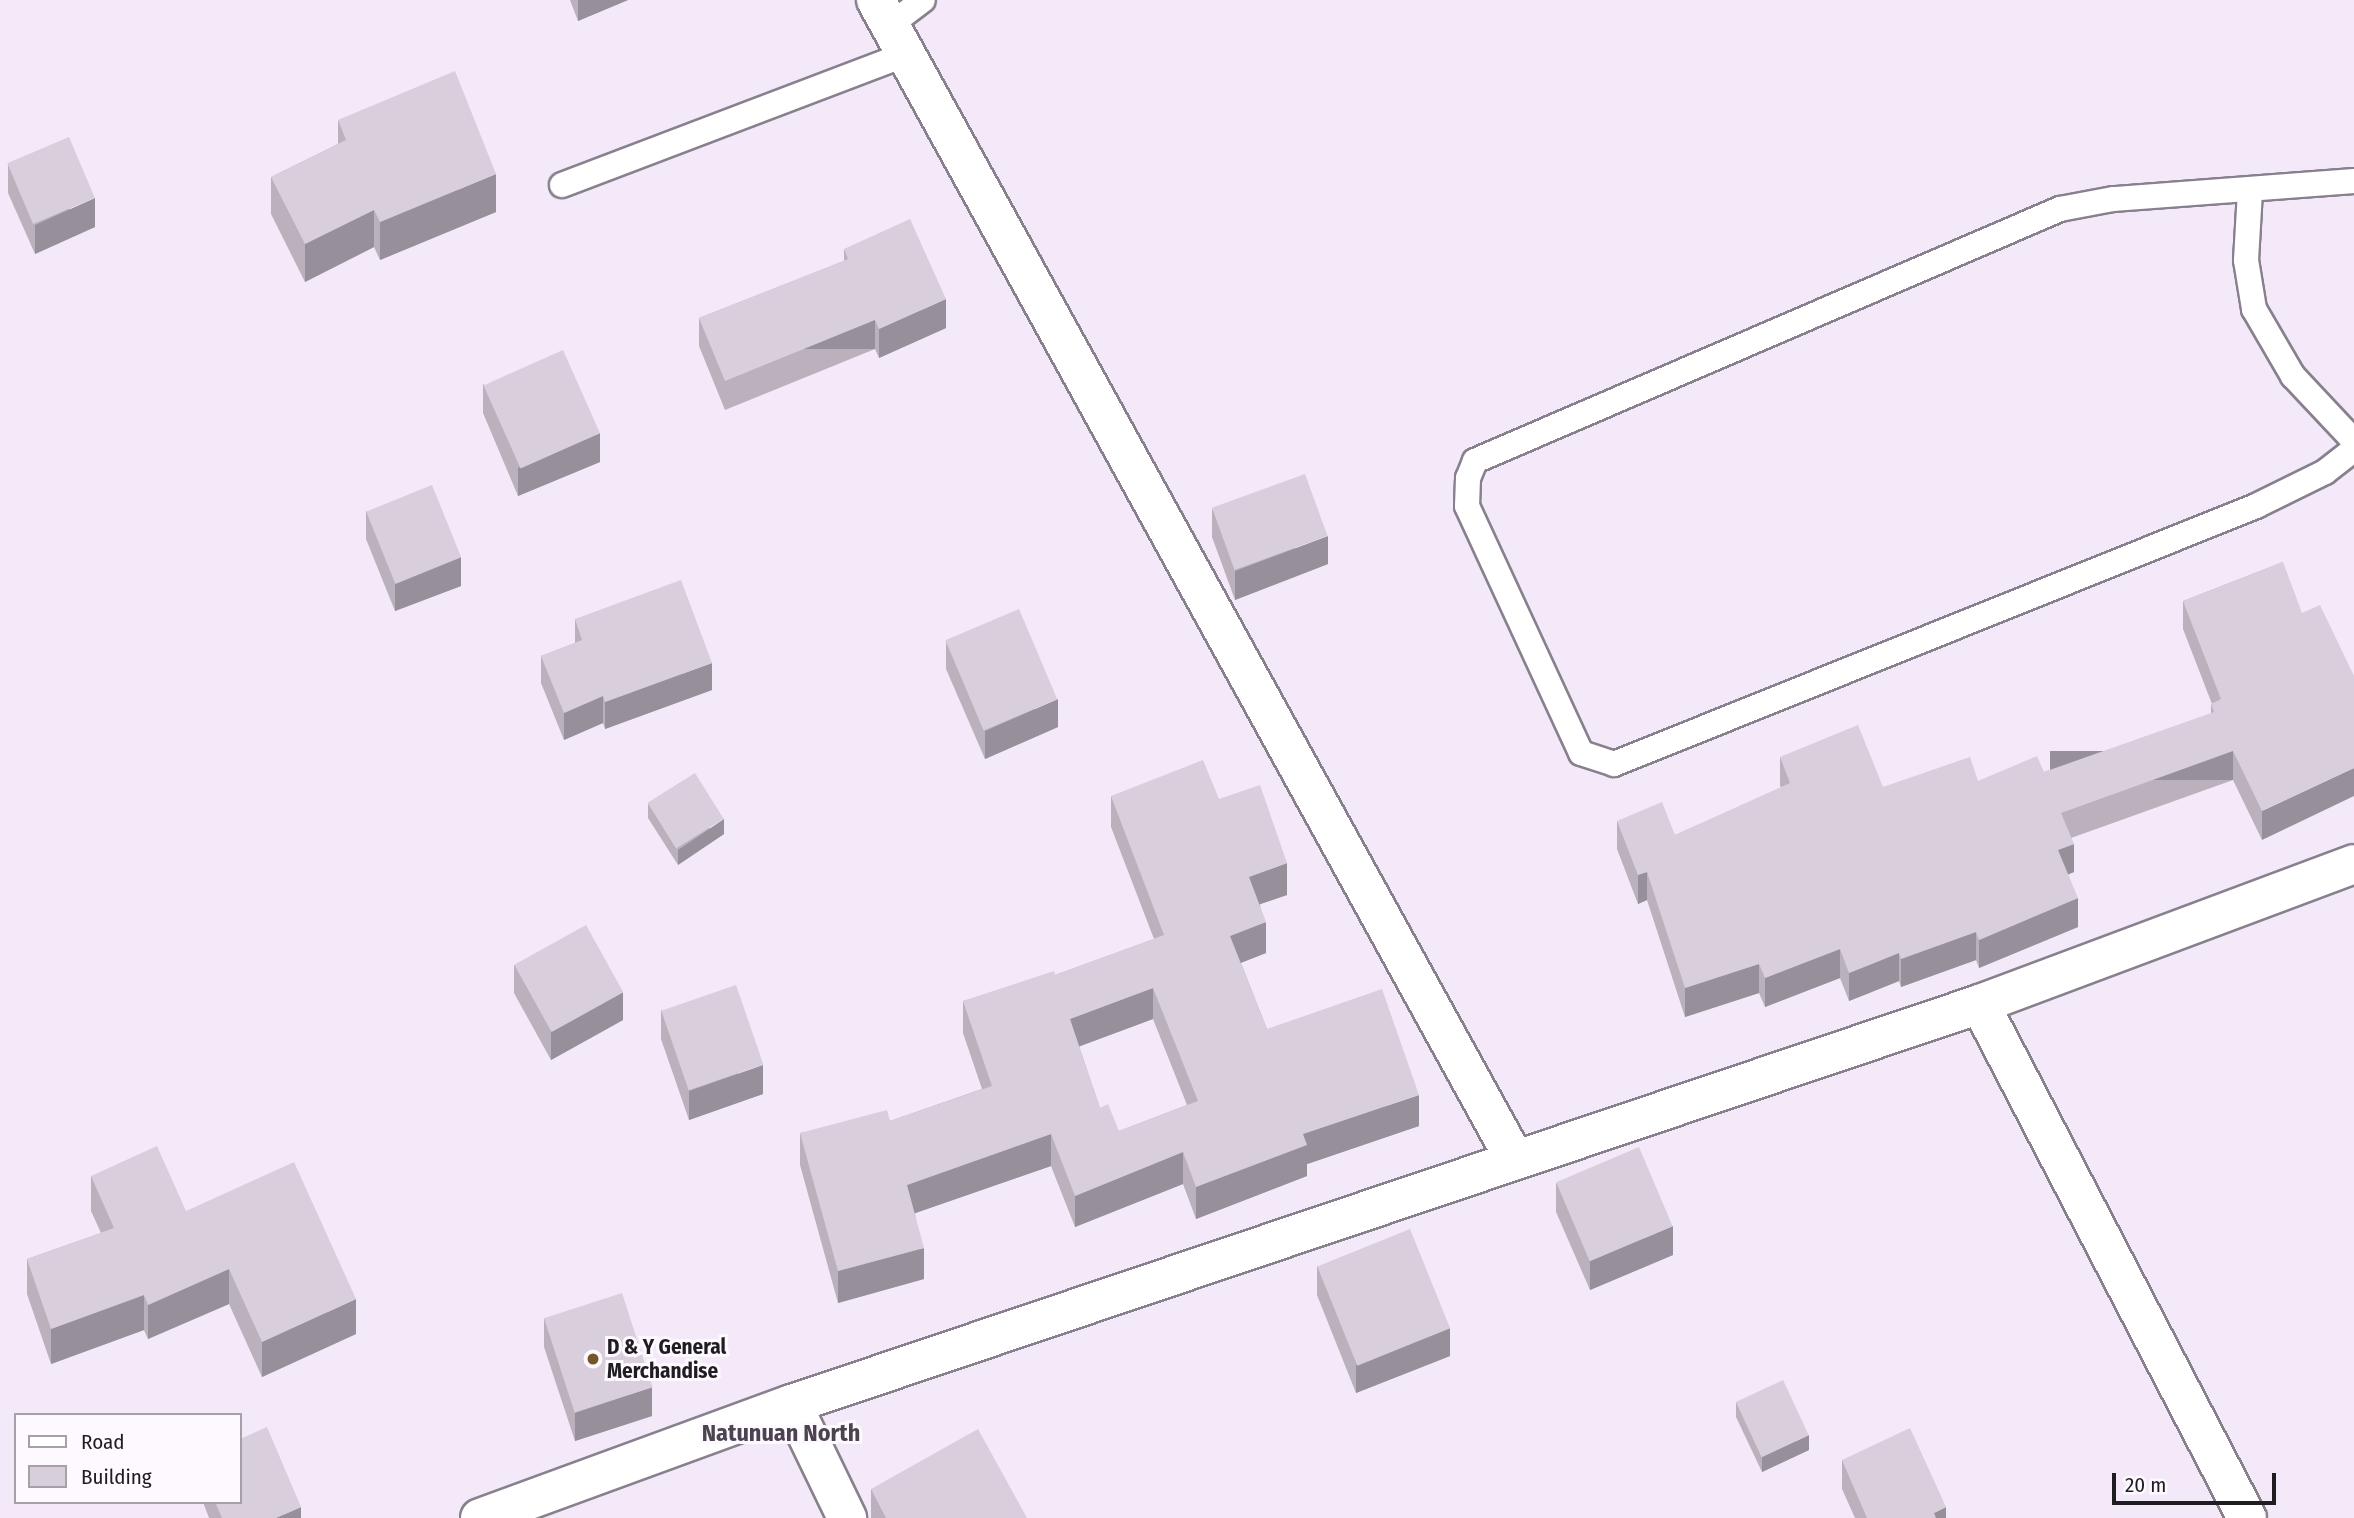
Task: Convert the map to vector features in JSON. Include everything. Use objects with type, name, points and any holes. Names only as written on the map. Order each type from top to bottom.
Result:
[{"type":"street","points":[[891,26],[1516,1160]]},
{"type":"street","points":[[480,1518],[792,1404],[1980,1004],[2354,864]]},
{"type":"street","points":[[1980,1004],[2247,1518]]},
{"type":"street","points":[[792,1404],[847,1518]]},
{"type":"lane","points":[[562,185],[891,26],[923,0]]},
{"type":"lane","points":[[2354,181],[2250,191],[2113,199],[2060,209],[1475,461],[1468,478],[1467,506],[1581,753],[1614,764],[2256,506],[2325,472],[2354,449]]},
{"type":"lane","points":[[2250,191],[2246,260],[2254,309],[2293,376],[2354,440]]},
{"type":"building","points":[[455,71],[496,174],[380,222],[374,210],[305,244],[271,177],[346,140],[338,120]]},
{"type":"building","points":[[69,137],[95,198],[33,224],[7,163]]},
{"type":"building","points":[[910,219],[946,299],[879,329],[875,320],[725,381],[699,318],[848,259],[844,249]]},
{"type":"building","points":[[563,350],[600,433],[521,469],[484,385]]},
{"type":"building","points":[[1305,474],[1328,536],[1235,570],[1212,508]]},
{"type":"building","points":[[432,485],[461,557],[395,584],[366,512]]},
{"type":"building","points":[[2283,562],[2302,613],[2320,605],[2354,676],[2354,768],[2262,811],[2233,751],[2061,813],[2074,844],[2058,850],[2078,898],[1979,940],[1976,932],[1901,959],[1899,953],[1849,973],[1840,949],[1765,978],[1759,964],[1685,988],[1647,872],[1638,875],[1617,821],[1662,802],[1675,835],[1790,783],[1780,757],[1858,725],[1883,787],[1970,757],[1978,781],[2037,756],[2044,772],[2214,712],[2211,704],[2221,699],[2183,601]]},
{"type":"building","points":[[681,580],[712,663],[605,702],[603,696],[564,713],[541,656],[582,640],[575,619]]},
{"type":"building","points":[[1019,609],[1057,699],[984,730],[945,640]]},
{"type":"building","points":[[1203,760],[1219,799],[1260,785],[1287,863],[1249,877],[1266,922],[1230,936],[1267,1029],[1382,989],[1419,1095],[1303,1134],[1307,1145],[1196,1187],[1183,1152],[1075,1196],[1051,1134],[907,1185],[924,1248],[838,1271],[800,1133],[887,1110],[890,1121],[992,1086],[963,1001],[1054,971],[1055,975],[1164,935],[1111,796]],"holes":[[[1153,988],[1198,1101],[1119,1131],[1108,1104],[1100,1108],[1070,1019]]]},
{"type":"building","points":[[695,773],[724,819],[676,848],[648,803]]},
{"type":"building","points":[[586,925],[623,992],[552,1032],[514,965]]},
{"type":"building","points":[[736,985],[763,1064],[689,1090],[661,1011]]},
{"type":"building","points":[[157,1146],[186,1211],[294,1162],[356,1299],[262,1342],[229,1269],[148,1305],[144,1295],[51,1329],[27,1259],[114,1228],[91,1176]]},
{"type":"building","points":[[1639,1147],[1673,1226],[1590,1261],[1556,1182]]},
{"type":"building","points":[[1410,1229],[1450,1328],[1357,1366],[1317,1266]]},
{"type":"building","points":[[622,1293],[653,1387],[575,1412],[544,1318]]},
{"type":"building","points":[[1783,1380],[1809,1435],[1762,1457],[1736,1402]]},
{"type":"building","points":[[267,1427],[301,1507],[276,1518],[222,1518],[216,1504],[242,1504],[242,1438]]},
{"type":"building","points":[[1910,1428],[1946,1507],[1934,1513],[1936,1518],[1867,1518],[1842,1460]]},
{"type":"building","points":[[978,1429],[1027,1518],[886,1518],[871,1489]]},
{"type":"place","name":"D & Y General Merchandise","points":[[593,1359]]},
{"type":"district","name":"Natunuan North","points":[[781,1434]]}]
